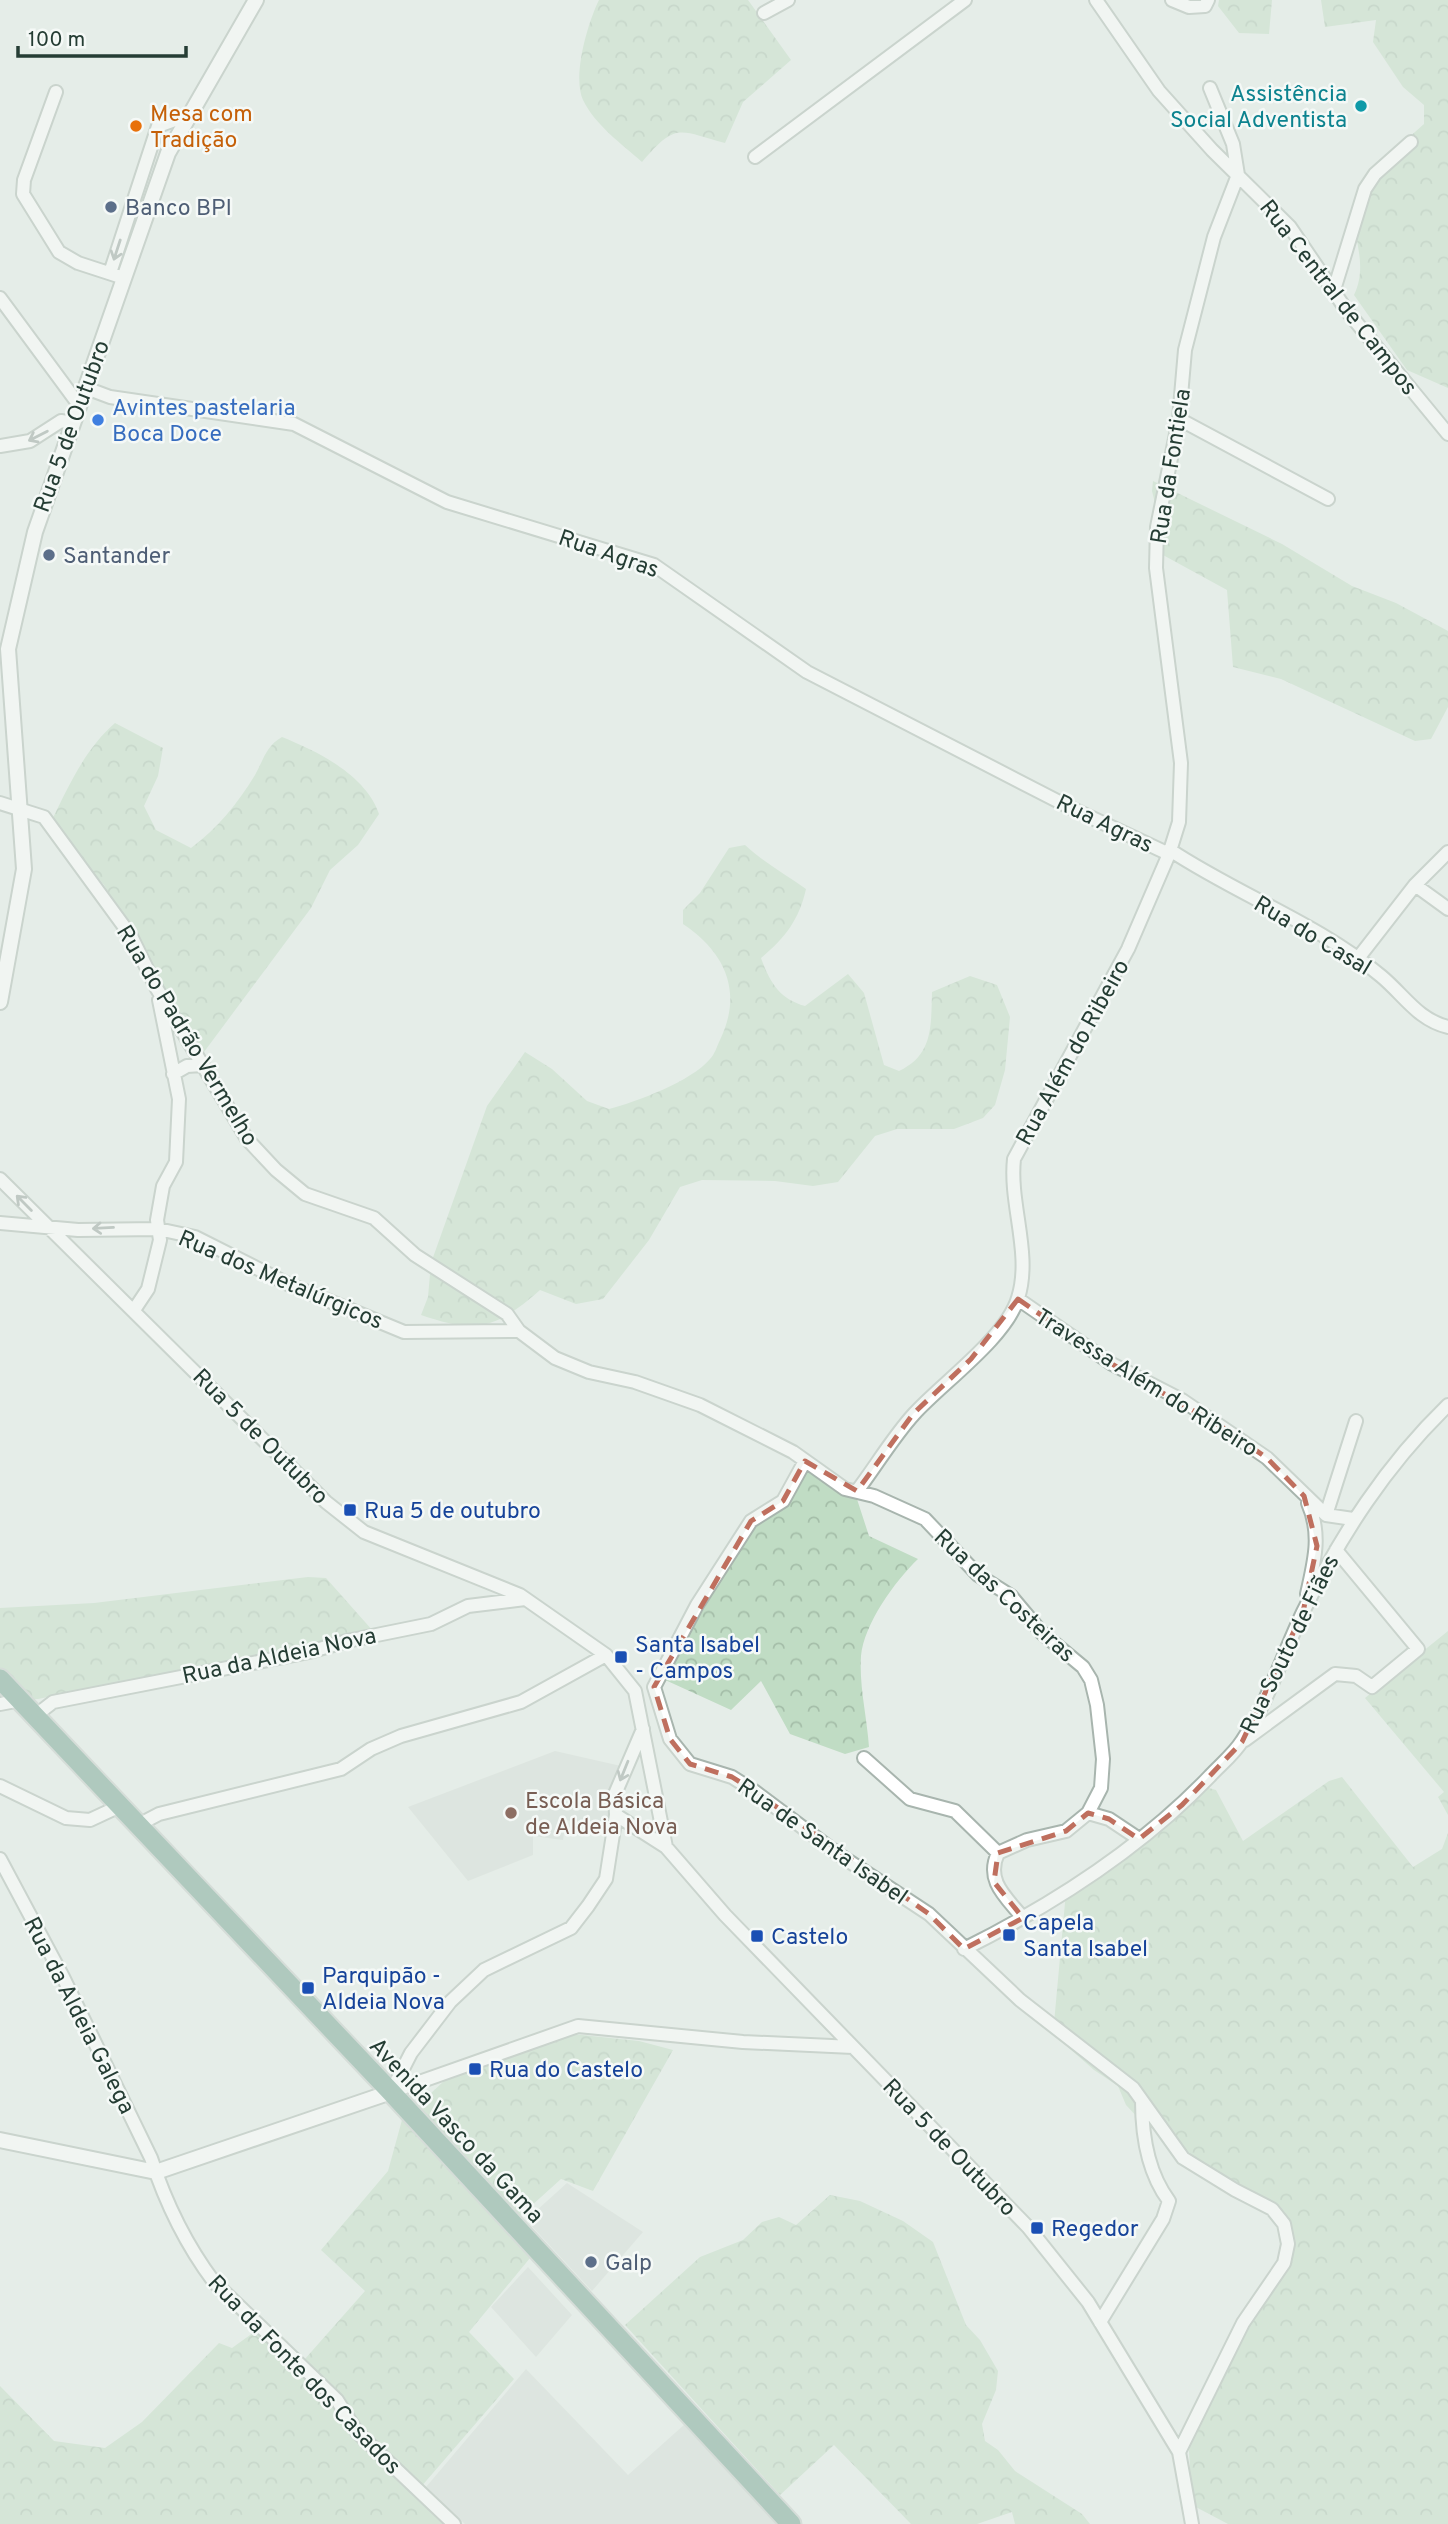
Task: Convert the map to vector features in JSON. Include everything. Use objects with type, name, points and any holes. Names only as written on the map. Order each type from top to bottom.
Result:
[{"type":"main road","name":"Avenida Vasco da Gama","points":[[0,1679],[391,2092],[791,2524]]},
{"type":"street","name":"Rua 5 de Outubro","points":[[117,276],[168,153],[256,0]]},
{"type":"street","points":[[764,13],[788,0]]},
{"type":"street","points":[[755,157],[965,0]]},
{"type":"street","name":"Rua Central de Campos","points":[[1096,0],[1159,91],[1290,227],[1388,363],[1446,428]]},
{"type":"street","points":[[1172,0],[1196,8],[1205,6],[1208,0]]},
{"type":"street","points":[[1210,88],[1233,144],[1238,175]]},
{"type":"street","points":[[56,92],[24,180],[23,194],[59,252],[78,263],[117,276]]},
{"type":"street","name":"Rua 5 de Outubro","points":[[0,1002],[24,869],[8,649],[37,524],[86,388],[158,125],[191,114]]},
{"type":"street","points":[[1334,290],[1365,189],[1375,174],[1411,142]]},
{"type":"street","name":"Rua da Fontiela","points":[[1170,852],[1179,822],[1181,763],[1156,568],[1157,527],[1179,419],[1185,351],[1214,237],[1238,175]]},
{"type":"street","points":[[0,298],[79,405]]},
{"type":"street","name":"Rua Agras","points":[[86,388],[110,397],[294,424],[447,502],[654,565],[807,672],[1073,809],[1170,852]]},
{"type":"street","points":[[1179,419],[1328,499]]},
{"type":"street","points":[[0,446],[30,441],[61,421],[72,423]]},
{"type":"street","name":"Rua do Padrão Vermelho","points":[[0,803],[44,817],[131,936],[157,989],[247,1139],[276,1170],[305,1194],[374,1219],[415,1255],[508,1314],[520,1331],[555,1358],[589,1372],[635,1382],[700,1405],[793,1451],[832,1481],[856,1491]]},
{"type":"street","name":"Rua do Casal","points":[[1170,852],[1359,957],[1426,1019],[1448,1027]]},
{"type":"street","name":"Rua Além do Ribeiro","points":[[1018,1299],[1021,1275],[1012,1176],[1014,1159],[1128,949],[1170,852]]},
{"type":"street","points":[[1359,957],[1415,885],[1448,852]]},
{"type":"street","points":[[1415,885],[1448,909]]},
{"type":"street","points":[[134,1310],[148,1289],[160,1240],[158,1228],[163,1186],[176,1162],[179,1099],[157,989]]},
{"type":"street","points":[[173,1074],[187,1066],[202,1065]]},
{"type":"street","name":"Rua 5 de Outubro","points":[[0,1179],[326,1502],[364,1532],[525,1599],[606,1656],[635,1691],[666,1847]]},
{"type":"street","name":"Rua dos Metalúrgicos","points":[[0,1223],[48,1228],[158,1228],[195,1237],[288,1284],[404,1332],[520,1331]]},
{"type":"street","points":[[856,1491],[914,1414],[971,1359],[1005,1321],[1018,1299]]},
{"type":"street","name":"Travessa Além do Ribeiro","points":[[1018,1299],[1112,1364],[1182,1400],[1267,1458],[1326,1515]]},
{"type":"street","name":"Rua Souto de Fiães","points":[[964,1949],[1055,1901],[1139,1839],[1182,1805],[1242,1742],[1303,1612],[1353,1519],[1419,1433],[1448,1405]]},
{"type":"street","points":[[1353,1519],[1326,1515],[1356,1421]]},
{"type":"street","points":[[635,1691],[654,1687],[698,1605],[751,1521],[783,1501],[805,1461]]},
{"type":"street","name":"Rua das Costeiras","points":[[856,1491],[925,1519],[978,1576],[1011,1596],[1042,1633],[1083,1667],[1091,1680],[1097,1705],[1103,1759],[1101,1788],[1088,1813]]},
{"type":"street","name":"Travessa Além do Ribeiro","points":[[1303,1612],[1317,1546],[1314,1517],[1304,1496]]},
{"type":"street","points":[[1242,1742],[1335,1674],[1356,1676],[1372,1687],[1418,1649],[1336,1550]]},
{"type":"street","name":"Rua da Aldeia Nova","points":[[35,1716],[53,1702],[309,1652],[430,1624],[468,1606],[525,1599]]},
{"type":"street","points":[[138,1825],[159,1814],[341,1769],[371,1749],[401,1736],[521,1702],[606,1656]]},
{"type":"street","name":"Rua de Santa Isabel","points":[[654,1687],[670,1739],[691,1764],[732,1777],[838,1854],[929,1914],[1020,2000],[1133,2088],[1183,2158],[1272,2209],[1284,2224],[1288,2245],[1284,2263],[1243,2323],[1179,2452]]},
{"type":"street","points":[[0,1704],[21,1700]]},
{"type":"street","points":[[391,2092],[411,2053],[442,2012],[484,1970],[571,1928],[606,1879],[616,1815],[615,1794],[643,1729]]},
{"type":"street","points":[[864,1758],[910,1799],[955,1811],[998,1853]]},
{"type":"street","points":[[0,1786],[66,1818],[90,1820],[120,1806]]},
{"type":"street","points":[[1023,1918],[994,1882],[993,1865],[998,1853],[1027,1840],[1066,1831],[1088,1813],[1109,1819],[1139,1839]]},
{"type":"street","name":"Rua 5 de Outubro","points":[[616,1815],[666,1847],[725,1915],[1028,2227],[1100,2322],[1179,2452],[1192,2524]]},
{"type":"street","name":"Rua da Aldeia Galega","points":[[0,1859],[63,1977],[156,2172]]},
{"type":"street","points":[[0,2140],[156,2172],[578,2025],[743,2042],[853,2046]]},
{"type":"street","points":[[1100,2322],[1163,2219],[1169,2201],[1158,2186],[1150,2162],[1142,2125],[1142,2101]]},
{"type":"street","name":"Rua da Fonte dos Casados","points":[[156,2172],[201,2264],[214,2282],[337,2400],[357,2432],[454,2524]]},
{"type":"highlighted area","points":[[1018,1299],[1112,1364],[1222,1427],[1267,1458],[1304,1496],[1317,1546],[1303,1612],[1242,1742],[1182,1805],[1139,1839],[1109,1819],[1088,1813],[1066,1831],[998,1853],[994,1882],[1023,1918],[964,1949],[929,1914],[754,1791],[732,1777],[690,1764],[670,1739],[654,1687],[751,1521],[783,1501],[805,1461],[857,1491],[913,1414],[971,1359]]},
{"type":"shaded area","name":"Escola Básica de Aldeia Nova","points":[[555,1751],[621,1766],[611,1791],[608,1827],[566,1820],[563,1840],[533,1836],[533,1855],[468,1881],[408,1807]]},
{"type":"shaded area","name":"Galp","points":[[567,2183],[643,2232],[592,2291],[526,2220]]},
{"type":"shaded area","name":"Galp","points":[[528,2267],[572,2315],[536,2357],[491,2307]]},
{"type":"shaded area","points":[[526,2369],[628,2475],[685,2424],[776,2524],[465,2524],[426,2487]]},
{"type":"green space","points":[[599,0],[748,0],[791,60],[743,102],[725,143],[679,133],[663,140],[642,162],[594,118],[580,90],[583,49]]},
{"type":"green space","points":[[1219,0],[1272,0],[1269,34],[1239,33],[1218,6]]},
{"type":"green space","points":[[1321,0],[1448,0],[1448,388],[1407,370],[1354,295],[1360,265],[1352,214],[1389,155],[1424,124],[1424,105],[1403,87],[1373,42],[1376,20],[1325,27]]},
{"type":"green space","points":[[1153,481],[1282,544],[1352,586],[1396,603],[1448,631],[1448,707],[1431,739],[1415,741],[1281,679],[1233,667],[1227,590],[1163,555],[1158,543],[1158,515],[1152,491]]},
{"type":"green space","points":[[115,723],[163,748],[158,776],[144,806],[156,830],[191,848],[210,833],[226,815],[255,775],[269,749],[282,737],[325,757],[352,776],[373,800],[379,814],[358,845],[330,870],[311,908],[204,1052],[179,1019],[152,964],[104,885],[51,822],[86,757]]},
{"type":"green space","points":[[745,845],[806,889],[790,928],[761,958],[772,982],[782,994],[805,1006],[848,974],[864,993],[884,1065],[899,1071],[918,1057],[924,1048],[930,1028],[932,992],[970,976],[997,985],[1010,1017],[1005,1070],[995,1105],[983,1118],[954,1129],[897,1129],[875,1136],[838,1182],[813,1186],[775,1181],[702,1180],[680,1187],[649,1240],[603,1299],[576,1304],[540,1290],[498,1320],[471,1326],[421,1315],[428,1297],[431,1263],[487,1106],[525,1052],[552,1069],[587,1101],[609,1109],[677,1083],[712,1057],[727,1022],[730,990],[720,961],[698,935],[683,924],[683,910],[700,893],[729,848]]},
{"type":"green space","points":[[801,1464],[833,1490],[855,1493],[869,1536],[918,1559],[891,1591],[868,1630],[863,1644],[861,1667],[869,1747],[845,1754],[790,1734],[761,1681],[731,1710],[663,1679],[733,1559]]},
{"type":"green space","points":[[308,1577],[326,1578],[373,1631],[38,1699],[0,1701],[0,1608],[94,1603]]},
{"type":"green space","points":[[1448,1631],[1448,1815],[1438,1797],[1444,1792],[1365,1698]]},
{"type":"green space","points":[[1342,1777],[1413,1867],[1442,1849],[1448,1833],[1448,2524],[1228,2524],[1192,2505],[1189,2451],[1195,2412],[1278,2263],[1285,2240],[1276,2214],[1140,2120],[1126,2105],[1118,2086],[1094,2070],[1053,2034],[1066,1892],[1082,1873],[1124,1848],[1202,1786],[1216,1790],[1243,1841],[1329,1781]]},
{"type":"green space","points":[[573,2034],[639,2041],[673,2050],[593,2191],[561,2179],[520,2216],[544,2241],[469,2332],[514,2379],[414,2495],[444,2524],[0,2524],[0,2386],[54,2441],[105,2448],[142,2422],[219,2343],[232,2348],[257,2330],[297,2368],[365,2291],[321,2250],[388,2171],[402,2120],[444,2081]]},
{"type":"green space","points":[[830,2195],[860,2201],[903,2221],[933,2242],[966,2325],[980,2340],[998,2371],[996,2390],[982,2424],[985,2441],[998,2450],[1015,2471],[1082,2514],[1090,2524],[1015,2524],[1012,2512],[977,2524],[911,2524],[834,2445],[780,2495],[625,2325],[700,2257],[743,2240],[762,2222],[779,2217],[796,2225]]},
{"type":"place","name":"Assistência Social Adventista","points":[[1361,106]]},
{"type":"place","name":"Mesa com Tradição","points":[[136,126]]},
{"type":"place","name":"Banco BPI","points":[[111,207]]},
{"type":"place","name":"Avintes pastelaria Boca Doce","points":[[98,420]]},
{"type":"place","name":"Santander","points":[[49,555]]},
{"type":"place","name":"Rua 5 de outubro","points":[[350,1510]]},
{"type":"place","name":"Santa Isabel - Campos","points":[[621,1657]]},
{"type":"place","name":"Escola Básica de Aldeia Nova","points":[[511,1813]]},
{"type":"place","name":"Capela Santa Isabel","points":[[1009,1935]]},
{"type":"place","name":"Castelo","points":[[757,1936]]},
{"type":"place","name":"Parquipão - Aldeia Nova","points":[[308,1988]]},
{"type":"place","name":"Rua do Castelo","points":[[475,2069]]},
{"type":"place","name":"Regedor","points":[[1037,2228]]},
{"type":"place","name":"Galp","points":[[591,2262]]}]
